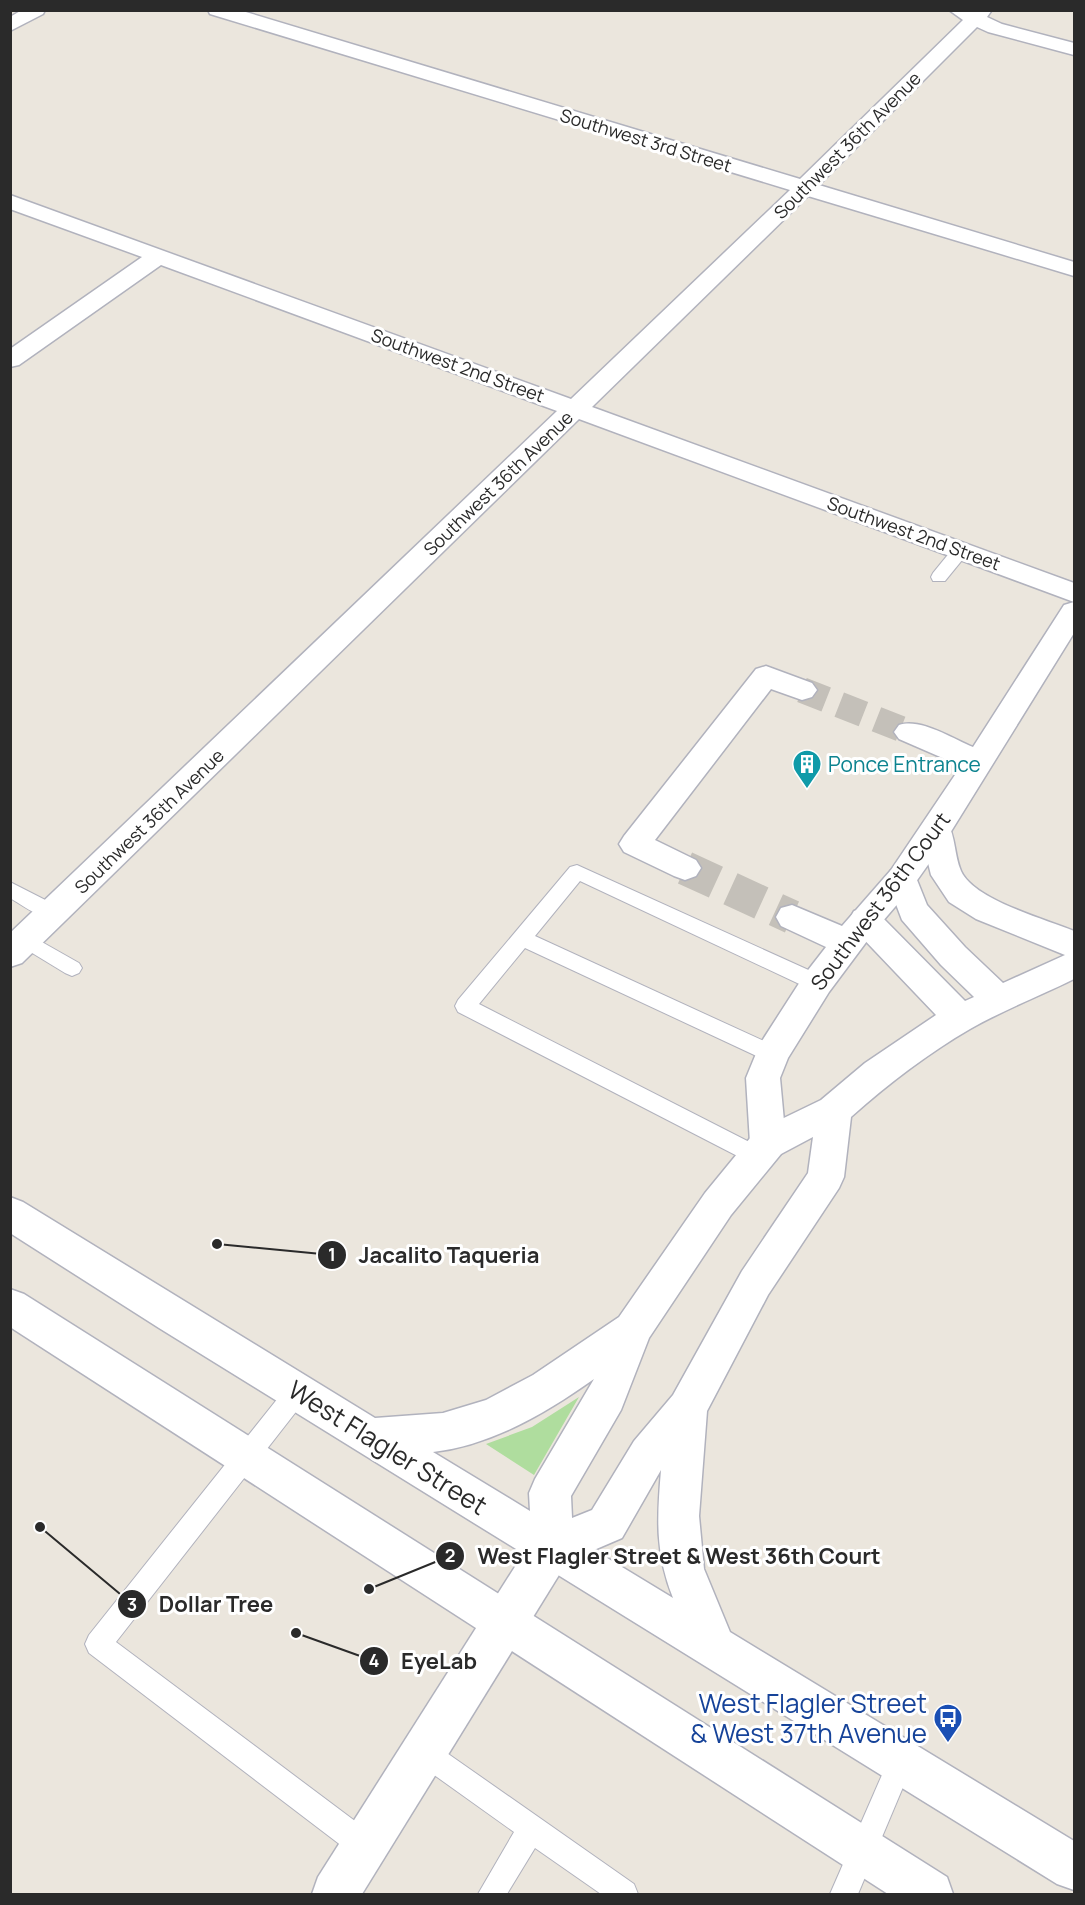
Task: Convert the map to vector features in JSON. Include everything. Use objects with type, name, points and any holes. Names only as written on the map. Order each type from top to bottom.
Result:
[{"type":"street","points":[[10,25],[36,10]]},
{"type":"street","name":"Southwest 3rd Street","points":[[217,10],[1074,269]]},
{"type":"street","points":[[972,13],[995,28],[1074,49]]},
{"type":"street","name":"Southwest 36th Avenue","points":[[18,947],[804,188],[972,13]]},
{"type":"street","name":"Southwest 2nd Street","points":[[10,201],[1074,593]]},
{"type":"street","points":[[10,360],[159,256]]},
{"type":"street","name":"Southwest 36th Court","points":[[762,1149],[763,1078],[772,1054],[817,983],[856,931],[902,878],[936,830],[1074,611]]},
{"type":"street","points":[[686,868],[635,844],[766,676],[802,690]]},
{"type":"street","points":[[909,732],[979,762]]},
{"type":"street","points":[[936,830],[946,874],[969,901],[989,913],[1074,945]]},
{"type":"street","points":[[902,878],[913,911],[953,957],[998,999]]},
{"type":"street","points":[[792,917],[856,931],[960,1018]]},
{"type":"street","points":[[335,1894],[552,1547],[550,1492],[607,1397],[633,1329],[718,1204],[762,1149],[834,1110],[877,1073],[919,1043],[960,1018],[998,999],[1074,966]]},
{"type":"street","points":[[552,1547],[607,1524],[648,1455],[687,1408],[755,1283],[826,1177],[834,1110]]},
{"type":"street","name":"West Flagler Street","points":[[10,1213],[1074,1868]]},
{"type":"street","points":[[10,1306],[930,1894]]},
{"type":"street","points":[[371,1437],[452,1431],[482,1421],[543,1390],[633,1329]]},
{"type":"street","points":[[687,1408],[678,1516],[683,1569],[714,1647]]},
{"type":"lane","points":[[939,577],[961,550]]},
{"type":"lane","points":[[762,1149],[465,1006],[577,872],[817,983]]},
{"type":"lane","points":[[10,889],[54,913]]},
{"type":"lane","points":[[522,938],[772,1054]]},
{"type":"lane","points":[[18,947],[72,968]]},
{"type":"lane","points":[[298,1391],[98,1644],[365,1846]]},
{"type":"lane","points":[[425,1753],[624,1894]]},
{"type":"lane","points":[[844,1894],[901,1761]]},
{"type":"lane","points":[[492,1894],[531,1829]]},
{"type":"green space","points":[[579,1397],[534,1475],[486,1444],[532,1427]]},
{"type":"tunnel","points":[[802,690],[909,732]]},
{"type":"tunnel","points":[[685,868],[792,917]]},
{"type":"place","name":"Ponce Entrance","points":[[807,790]]},
{"type":"place","name":"Jacalito Taqueria","points":[[217,1244]]},
{"type":"place","name":"Dollar Tree","points":[[40,1527]]},
{"type":"place","name":"West Flagler Street & West 36th Court","points":[[369,1589]]},
{"type":"place","name":"EyeLab","points":[[296,1633]]},
{"type":"place","name":"West Flagler Street & West 37th Avenue","points":[[948,1744]]}]
